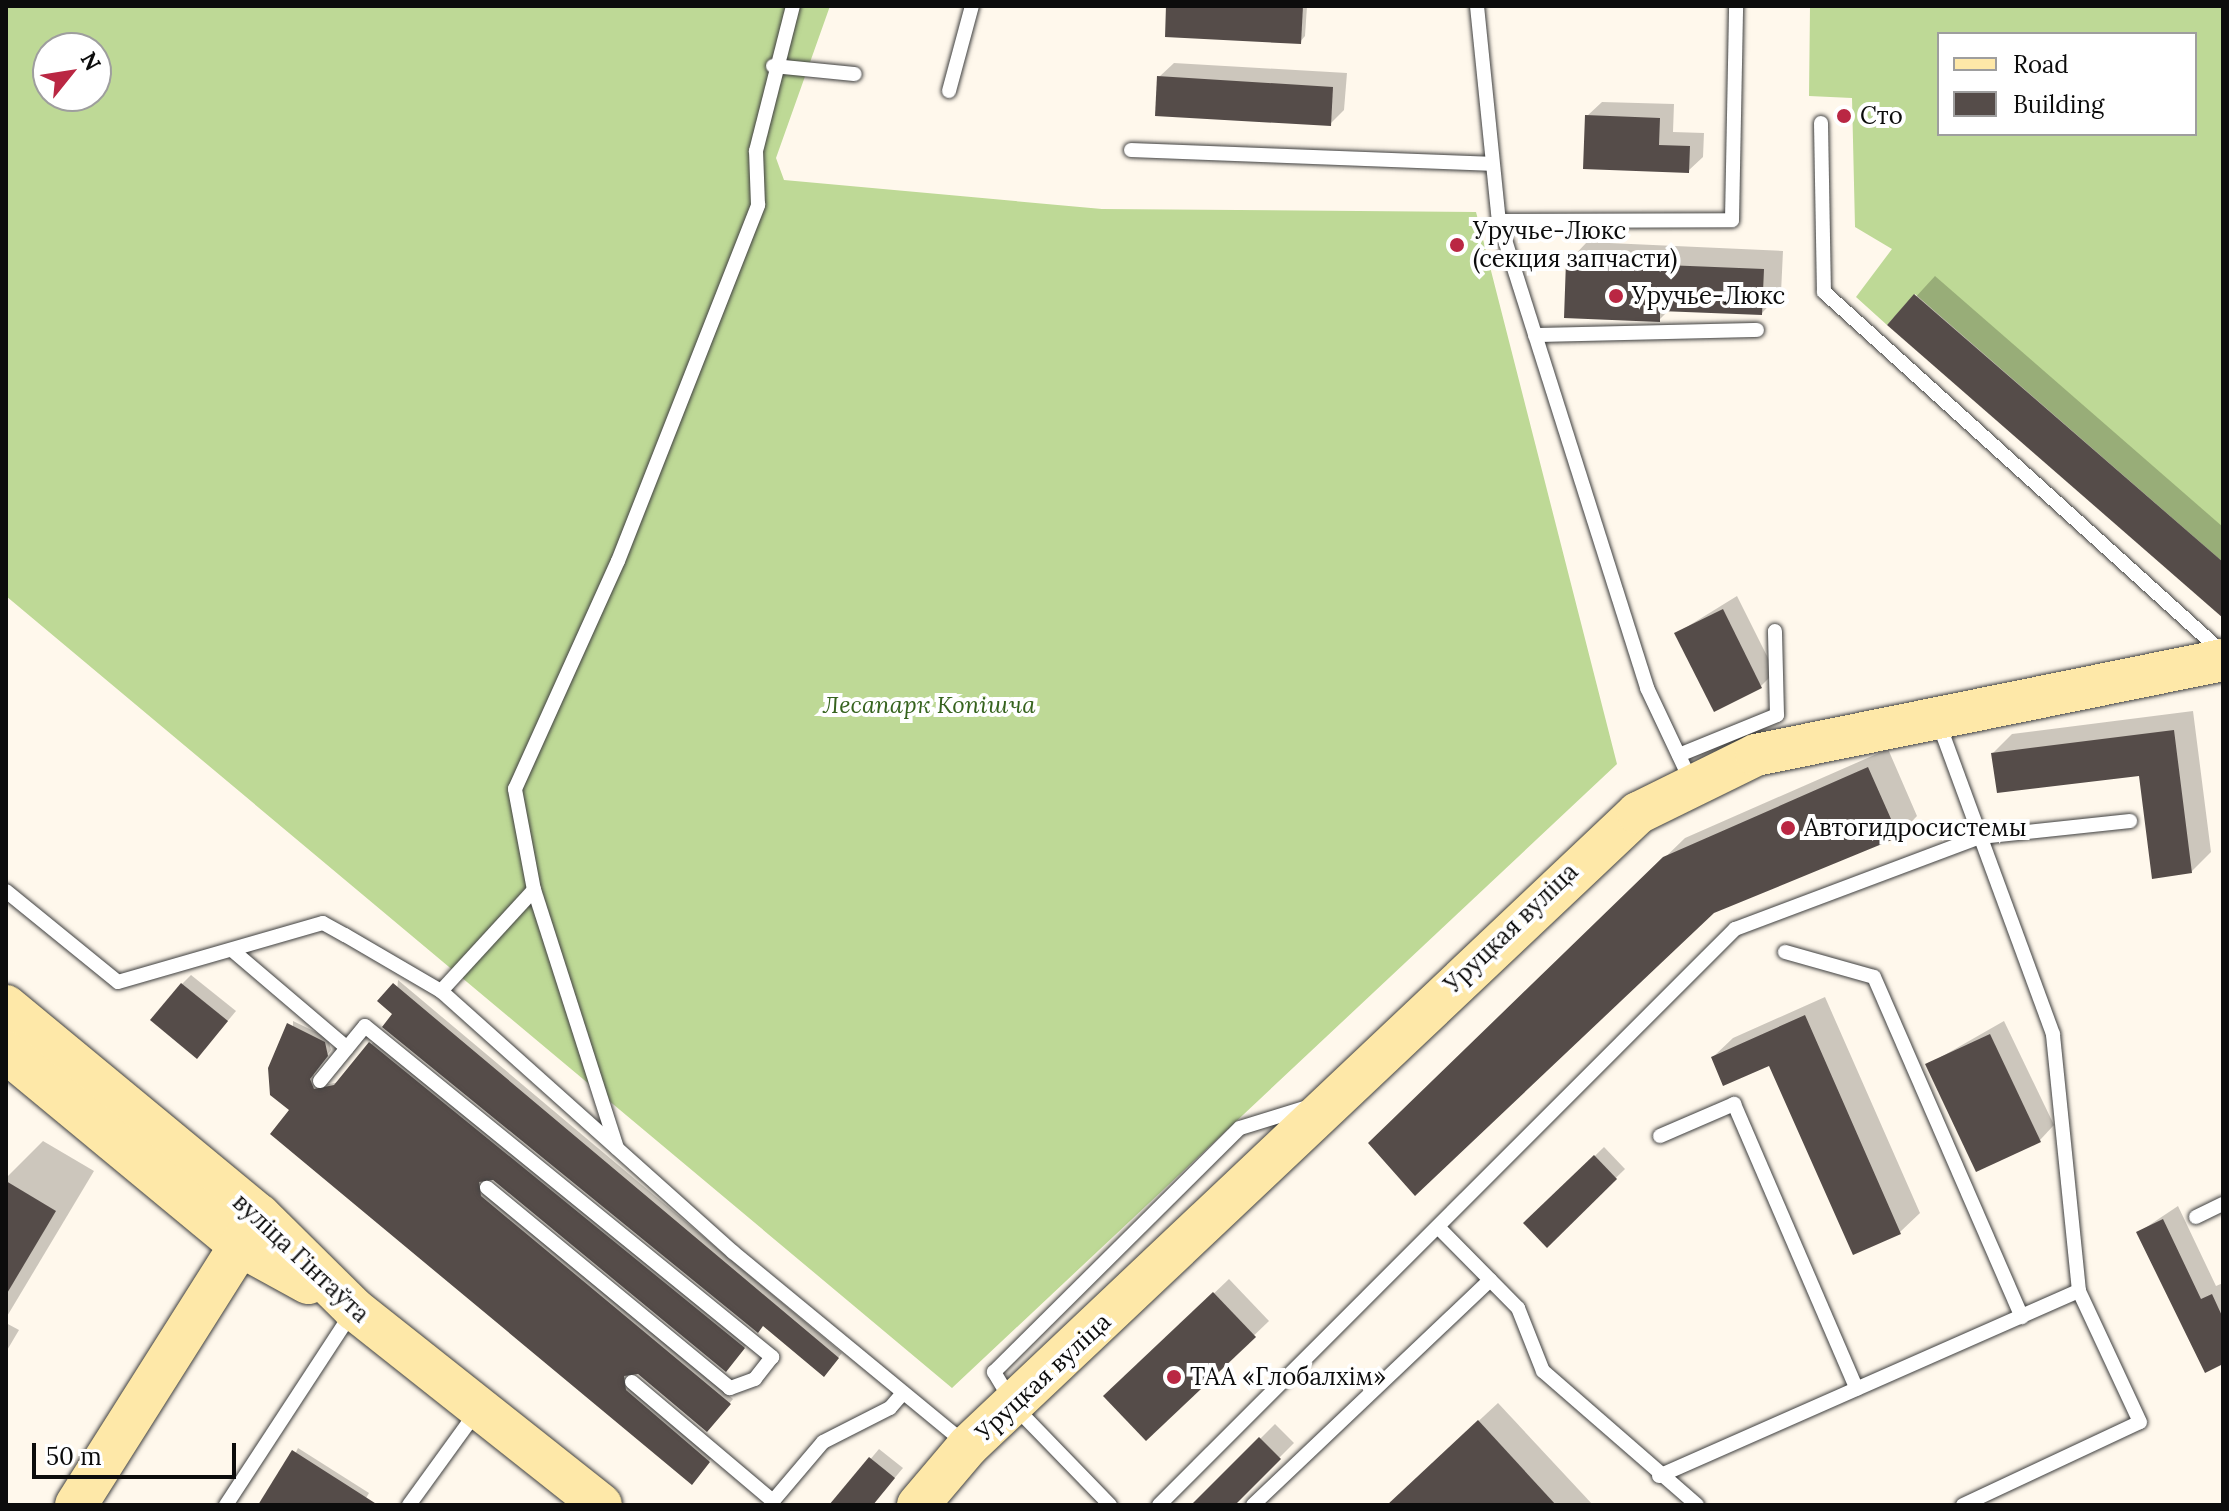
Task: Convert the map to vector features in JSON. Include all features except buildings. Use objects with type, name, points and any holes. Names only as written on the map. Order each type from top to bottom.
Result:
[{"type":"street","name":"Уруцкая вуліца","points":[[918,1505],[968,1446],[1015,1407],[1599,843],[1685,769],[1935,713],[2223,660]]},
{"type":"street","name":"вуліца Гінтаўта","points":[[6,1006],[249,1230]]},
{"type":"street","name":"вуліца Гінтаўта","points":[[6,1052],[354,1309],[477,1410],[601,1505]]},
{"type":"street","points":[[76,1505],[249,1230]]},
{"type":"lane","points":[[617,1148],[534,890],[515,789],[618,561],[758,205],[756,151],[773,66],[793,6]]},
{"type":"lane","points":[[949,91],[972,6]]},
{"type":"lane","points":[[1477,6],[1489,164],[1499,221],[1647,688],[1685,769],[1777,715],[1775,631]]},
{"type":"lane","points":[[1499,221],[1732,220],[1736,6]]},
{"type":"lane","points":[[773,66],[855,74]]},
{"type":"lane","points":[[1821,123],[1824,292],[2223,653]]},
{"type":"lane","points":[[1131,150],[1489,164]]},
{"type":"lane","points":[[1535,335],[1757,330]]},
{"type":"lane","points":[[1935,713],[2053,1034],[2079,1291],[2140,1422],[1963,1505]]},
{"type":"lane","points":[[1159,1505],[1735,929],[1980,837],[2130,821]]},
{"type":"lane","points":[[441,991],[534,890]]},
{"type":"lane","points":[[6,891],[118,982],[323,923],[441,991],[617,1148],[968,1446]]},
{"type":"lane","points":[[232,950],[347,1048]]},
{"type":"lane","points":[[1785,952],[1874,977],[2022,1317]]},
{"type":"lane","points":[[320,1081],[365,1026],[772,1357],[755,1379],[730,1388],[487,1188]]},
{"type":"lane","points":[[1660,1136],[1734,1104],[1857,1389]]},
{"type":"lane","points":[[2196,1217],[2223,1204]]},
{"type":"lane","points":[[1438,1227],[1518,1308],[1543,1371],[1659,1476],[1697,1505]]},
{"type":"lane","points":[[1253,1505],[1490,1280]]},
{"type":"lane","points":[[1659,1476],[2079,1291]]},
{"type":"lane","points":[[226,1505],[354,1309]]},
{"type":"lane","points":[[632,1382],[773,1501],[823,1442],[890,1408],[903,1393]]},
{"type":"lane","points":[[1015,1407],[1110,1505]]},
{"type":"lane","points":[[409,1505],[477,1410]]},
{"type":"green space","name":"Лесапарк Копішча","points":[[6,6],[830,6],[776,158],[784,180],[1102,209],[1476,212],[1617,764],[952,1388],[6,596]]},
{"type":"green space","points":[[1810,6],[2223,6],[2223,562],[1915,294],[1887,325],[1856,297],[1892,249],[1855,227],[1852,98],[1809,96]]},
{"type":"place","name":"Сто","points":[[1844,116]]},
{"type":"place","name":"Уручье-Люкс (секция запчасти)","points":[[1457,245]]},
{"type":"place","name":"Уручье-Люкс","points":[[1616,296]]},
{"type":"place","name":"Автогидросистемы","points":[[1788,828]]},
{"type":"place","name":"ТАА «Глобалхім»","points":[[1174,1377]]}]
